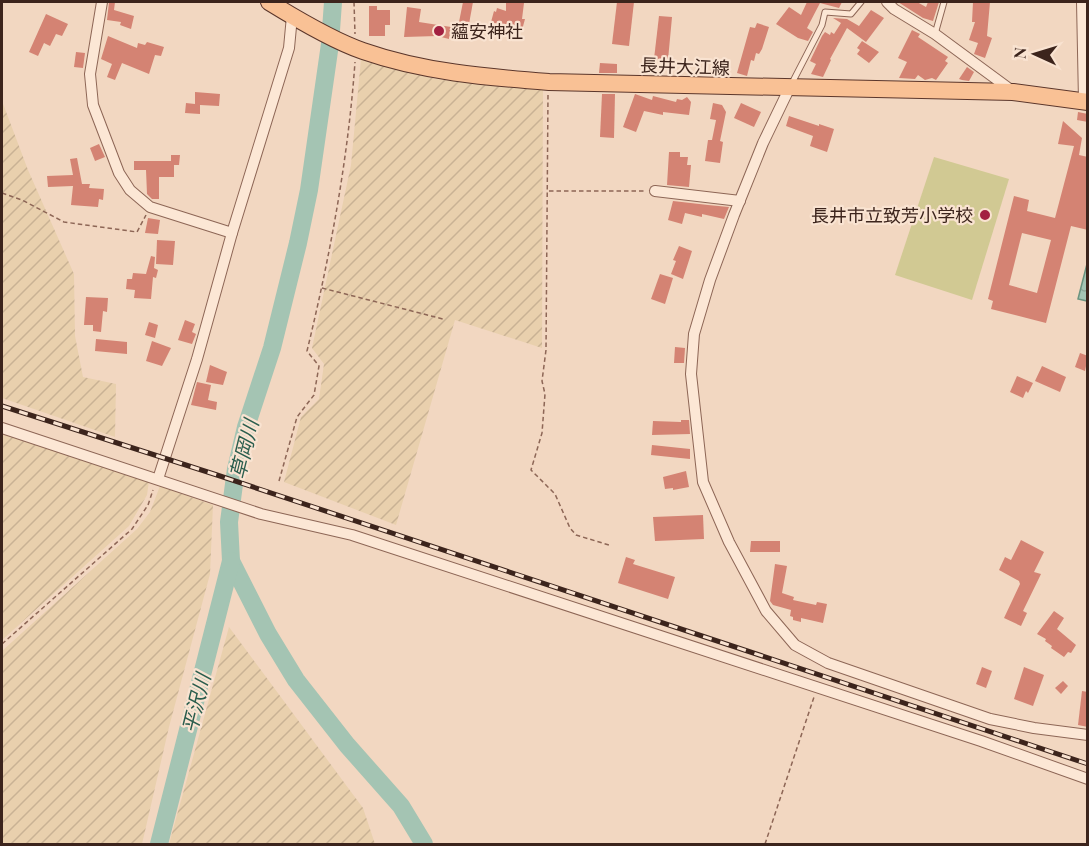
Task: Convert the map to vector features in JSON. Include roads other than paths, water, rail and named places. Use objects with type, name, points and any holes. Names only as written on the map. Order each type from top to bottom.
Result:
[{"type":"main road","name":"長井大江線","points":[[269,2],[292,12],[358,49],[416,66],[479,77],[549,82],[789,89],[1013,92],[1086,101]]},
{"type":"street","points":[[102,2],[90,74],[93,105],[119,173],[130,190],[150,207],[232,232]]},
{"type":"street","points":[[887,2],[894,9],[935,34],[1013,92]]},
{"type":"street","points":[[1082,2],[1086,101]]},
{"type":"street","points":[[158,479],[197,359],[232,232],[289,48],[292,12]]},
{"type":"street","points":[[789,89],[763,143],[740,201],[710,280],[694,334],[691,374],[703,482],[729,542],[766,611],[795,645],[828,663],[990,719],[1088,735]]},
{"type":"street","points":[[655,191],[740,201]]},
{"type":"street","points":[[2,428],[261,514],[352,535],[818,687],[1088,779]]},
{"type":"lane","points":[[789,89],[822,25],[825,12],[851,14],[861,2]]},
{"type":"lane","points":[[935,34],[944,2]]},
{"type":"water","points":[[1088,265],[1087,301],[1078,299]]},
{"type":"waterway","name":"草岡川","points":[[333,2],[330,44],[309,190],[298,243],[272,348],[246,427],[236,469],[229,522],[231,561],[268,634],[296,680],[347,745],[401,806],[424,844]]},
{"type":"waterway","name":"平沢川","points":[[159,844],[231,561]]},
{"type":"railway","points":[[2,406],[1088,764]]},
{"type":"place","name":"蘊安神社","points":[[439,31]]},
{"type":"place","name":"長井市立致芳小学校","points":[[985,215]]}]
